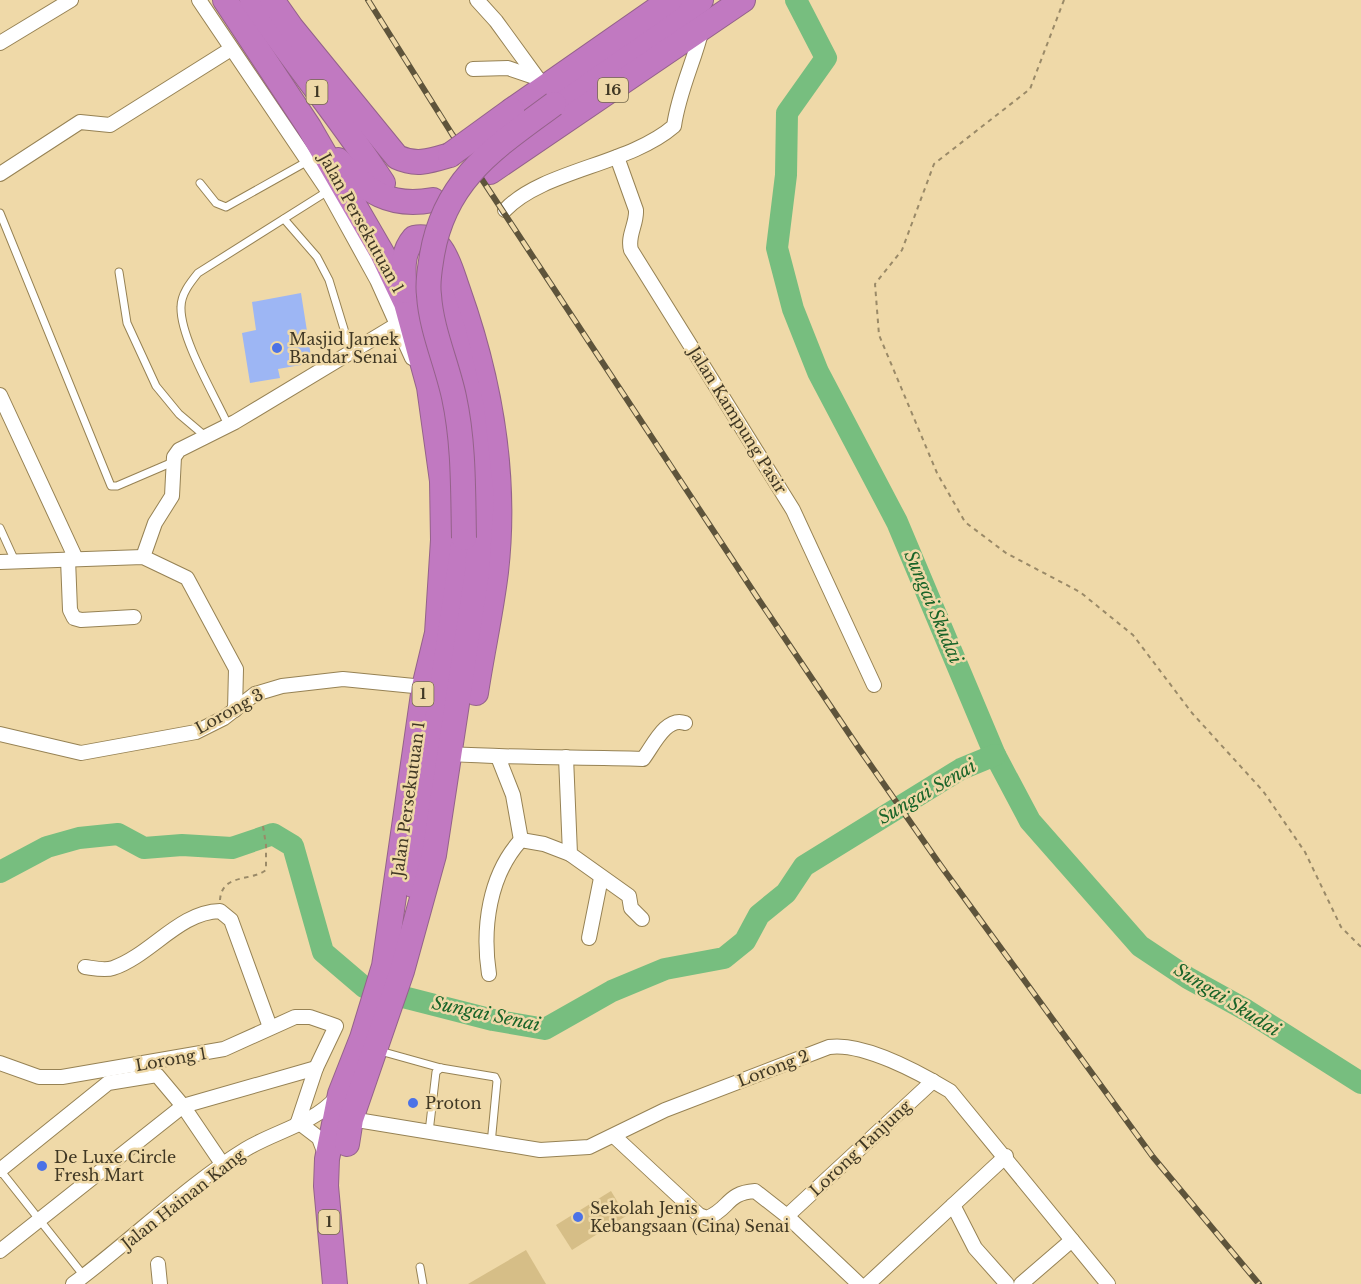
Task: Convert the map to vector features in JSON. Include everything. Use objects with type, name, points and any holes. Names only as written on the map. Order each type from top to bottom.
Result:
[{"type":"highway","name":"Jalan Persekutuan 1","points":[[225,0],[309,127],[382,253],[406,303],[429,387],[442,481],[443,540],[436,633],[424,687],[393,968]]},
{"type":"highway","name":"Jalan Persekutuan 1","points":[[252,0],[314,89],[350,132],[383,183]]},
{"type":"highway","points":[[273,0],[291,27],[397,157],[409,162],[425,163],[450,155],[512,110],[701,0]]},
{"type":"highway","points":[[393,968],[409,915],[464,538],[462,461],[455,399],[429,297],[433,248],[448,200],[466,176],[508,138],[545,90],[670,0]]},
{"type":"highway","name":"16","points":[[490,172],[739,3]]},
{"type":"highway","points":[[309,127],[355,179],[373,192],[393,201],[414,204],[433,200],[490,172]]},
{"type":"highway","points":[[443,271],[450,227],[463,198],[490,172]]},
{"type":"highway","points":[[406,303],[404,257],[408,245],[414,238],[424,236],[434,239],[443,271]]},
{"type":"highway","name":"Jalan Persekutuan 1","points":[[349,1284],[344,1243],[342,1169],[351,1119],[393,968],[434,855],[452,754],[477,572],[482,497],[472,407],[443,271]]},
{"type":"highway","name":"Jalan Persekutuan 1","points":[[335,1284],[326,1186],[327,1159],[340,1094],[375,1031]]},
{"type":"street","points":[[0,43],[71,0]]},
{"type":"street","points":[[199,0],[328,191],[377,280],[435,422]]},
{"type":"street","points":[[477,0],[545,90]]},
{"type":"street","points":[[505,210],[525,193],[617,157],[674,126],[677,101],[696,53],[702,28]]},
{"type":"street","points":[[0,174],[80,122],[110,125],[231,49]]},
{"type":"street","points":[[473,69],[508,68],[545,90]]},
{"type":"street","name":"Jalan Kampung Pasir","points":[[617,157],[636,210],[637,218],[629,242],[631,250],[793,510],[874,685]]},
{"type":"street","points":[[143,556],[155,523],[172,496],[173,462],[179,450],[228,425],[396,325]]},
{"type":"street","points":[[0,395],[72,559],[70,610],[74,618],[81,620],[134,617]]},
{"type":"street","points":[[0,562],[143,556],[187,578],[236,669],[236,710]]},
{"type":"street","name":"Lorong 3","points":[[0,734],[81,753],[196,732],[236,710],[255,694],[282,686],[343,679],[424,687]]},
{"type":"street","points":[[452,754],[643,759],[670,724],[679,721],[686,723]]},
{"type":"street","points":[[498,757],[513,795],[521,840]]},
{"type":"street","points":[[566,757],[570,854]]},
{"type":"street","points":[[521,840],[544,844],[570,854],[629,896],[631,908],[642,919]]},
{"type":"street","points":[[489,974],[484,938],[492,896],[507,855],[521,840]]},
{"type":"street","points":[[589,938],[601,878]]},
{"type":"street","points":[[85,967],[111,969],[128,961],[203,911],[220,911],[231,920],[270,1027]]},
{"type":"street","name":"Lorong 1","points":[[0,1063],[39,1077],[62,1077],[224,1049],[295,1017],[310,1017],[336,1026],[316,1068]]},
{"type":"street","name":"Lorong 2","points":[[351,1119],[491,1144],[550,1149],[590,1147],[615,1137],[665,1110],[829,1047],[855,1047],[933,1081],[950,1091],[1006,1156],[1108,1284]]},
{"type":"street","points":[[0,1251],[183,1106],[316,1068]]},
{"type":"street","points":[[316,1068],[298,1122],[319,1138],[327,1159]]},
{"type":"street","points":[[0,1170],[108,1083],[157,1075],[183,1106],[223,1165]]},
{"type":"street","name":"Lorong Tanjung","points":[[787,1216],[933,1081]]},
{"type":"street","name":"Jalan Hainan Kang","points":[[79,1280],[223,1165],[247,1149],[298,1122],[314,1119],[324,1112],[340,1094]]},
{"type":"street","points":[[615,1137],[699,1215],[707,1218],[714,1215],[739,1192],[755,1191],[787,1216],[859,1284]]},
{"type":"street","points":[[868,1284],[1006,1156]]},
{"type":"street","points":[[953,1205],[975,1248],[1006,1284]]},
{"type":"street","points":[[1022,1284],[1072,1240]]},
{"type":"street","points":[[158,1264],[160,1284]]},
{"type":"lane","points":[[200,183],[216,203],[226,207],[308,161]]},
{"type":"lane","points":[[228,425],[188,338],[181,306],[186,288],[198,273],[328,191]]},
{"type":"lane","points":[[0,213],[111,486],[117,486],[173,462]]},
{"type":"lane","points":[[284,219],[316,257],[329,280],[351,352]]},
{"type":"lane","points":[[119,272],[127,323],[156,386],[178,414],[204,436]]},
{"type":"lane","points":[[0,528],[15,561]]},
{"type":"lane","points":[[375,1031],[441,1068],[495,1077],[497,1081],[491,1144]]},
{"type":"lane","points":[[429,1133],[436,1072],[441,1068]]},
{"type":"lane","points":[[0,1170],[39,1220],[79,1280]]},
{"type":"lane","points":[[420,1267],[423,1284]]},
{"type":"path","points":[[1064,0],[1030,89],[934,164],[902,250],[875,284],[879,334],[937,473],[965,522],[1006,553],[1080,592],[1133,635],[1192,713],[1263,791],[1305,852],[1341,927],[1361,947]]},
{"type":"path","points":[[220,911],[221,892],[226,884],[266,870],[263,826]]},
{"type":"shaded area","points":[[611,1191],[626,1216],[572,1250],[556,1225]]},
{"type":"shaded area","points":[[526,1250],[546,1284],[468,1284]]},
{"type":"building","name":"Masjid Jamek Bandar Senai","points":[[301,293],[312,363],[278,369],[280,378],[250,383],[242,333],[256,330],[252,302]]},
{"type":"waterway","name":"Sungai Skudai","points":[[796,0],[826,58],[787,113],[786,175],[777,248],[793,309],[818,372],[897,522],[995,755],[1030,821],[1140,946],[1188,978],[1246,1010],[1361,1083]]},
{"type":"waterway","name":"Sungai Senai","points":[[0,872],[47,847],[79,838],[118,834],[144,848],[182,845],[232,848],[273,834],[293,846],[323,952],[364,987],[493,1020],[545,1029],[612,991],[665,969],[724,958],[745,941],[759,915],[786,893],[804,866],[961,769],[995,755]]},
{"type":"railway","points":[[368,0],[452,134],[858,747],[941,866],[1153,1157],[1259,1284]]},
{"type":"place","name":"Masjid Jamek Bandar Senai","points":[[277,348]]},
{"type":"place","name":"Proton","points":[[413,1103]]},
{"type":"place","name":"De Luxe Circle Fresh Mart","points":[[42,1166]]},
{"type":"place","name":"Sekolah Jenis Kebangsaan (Cina) Senai","points":[[578,1217]]}]
